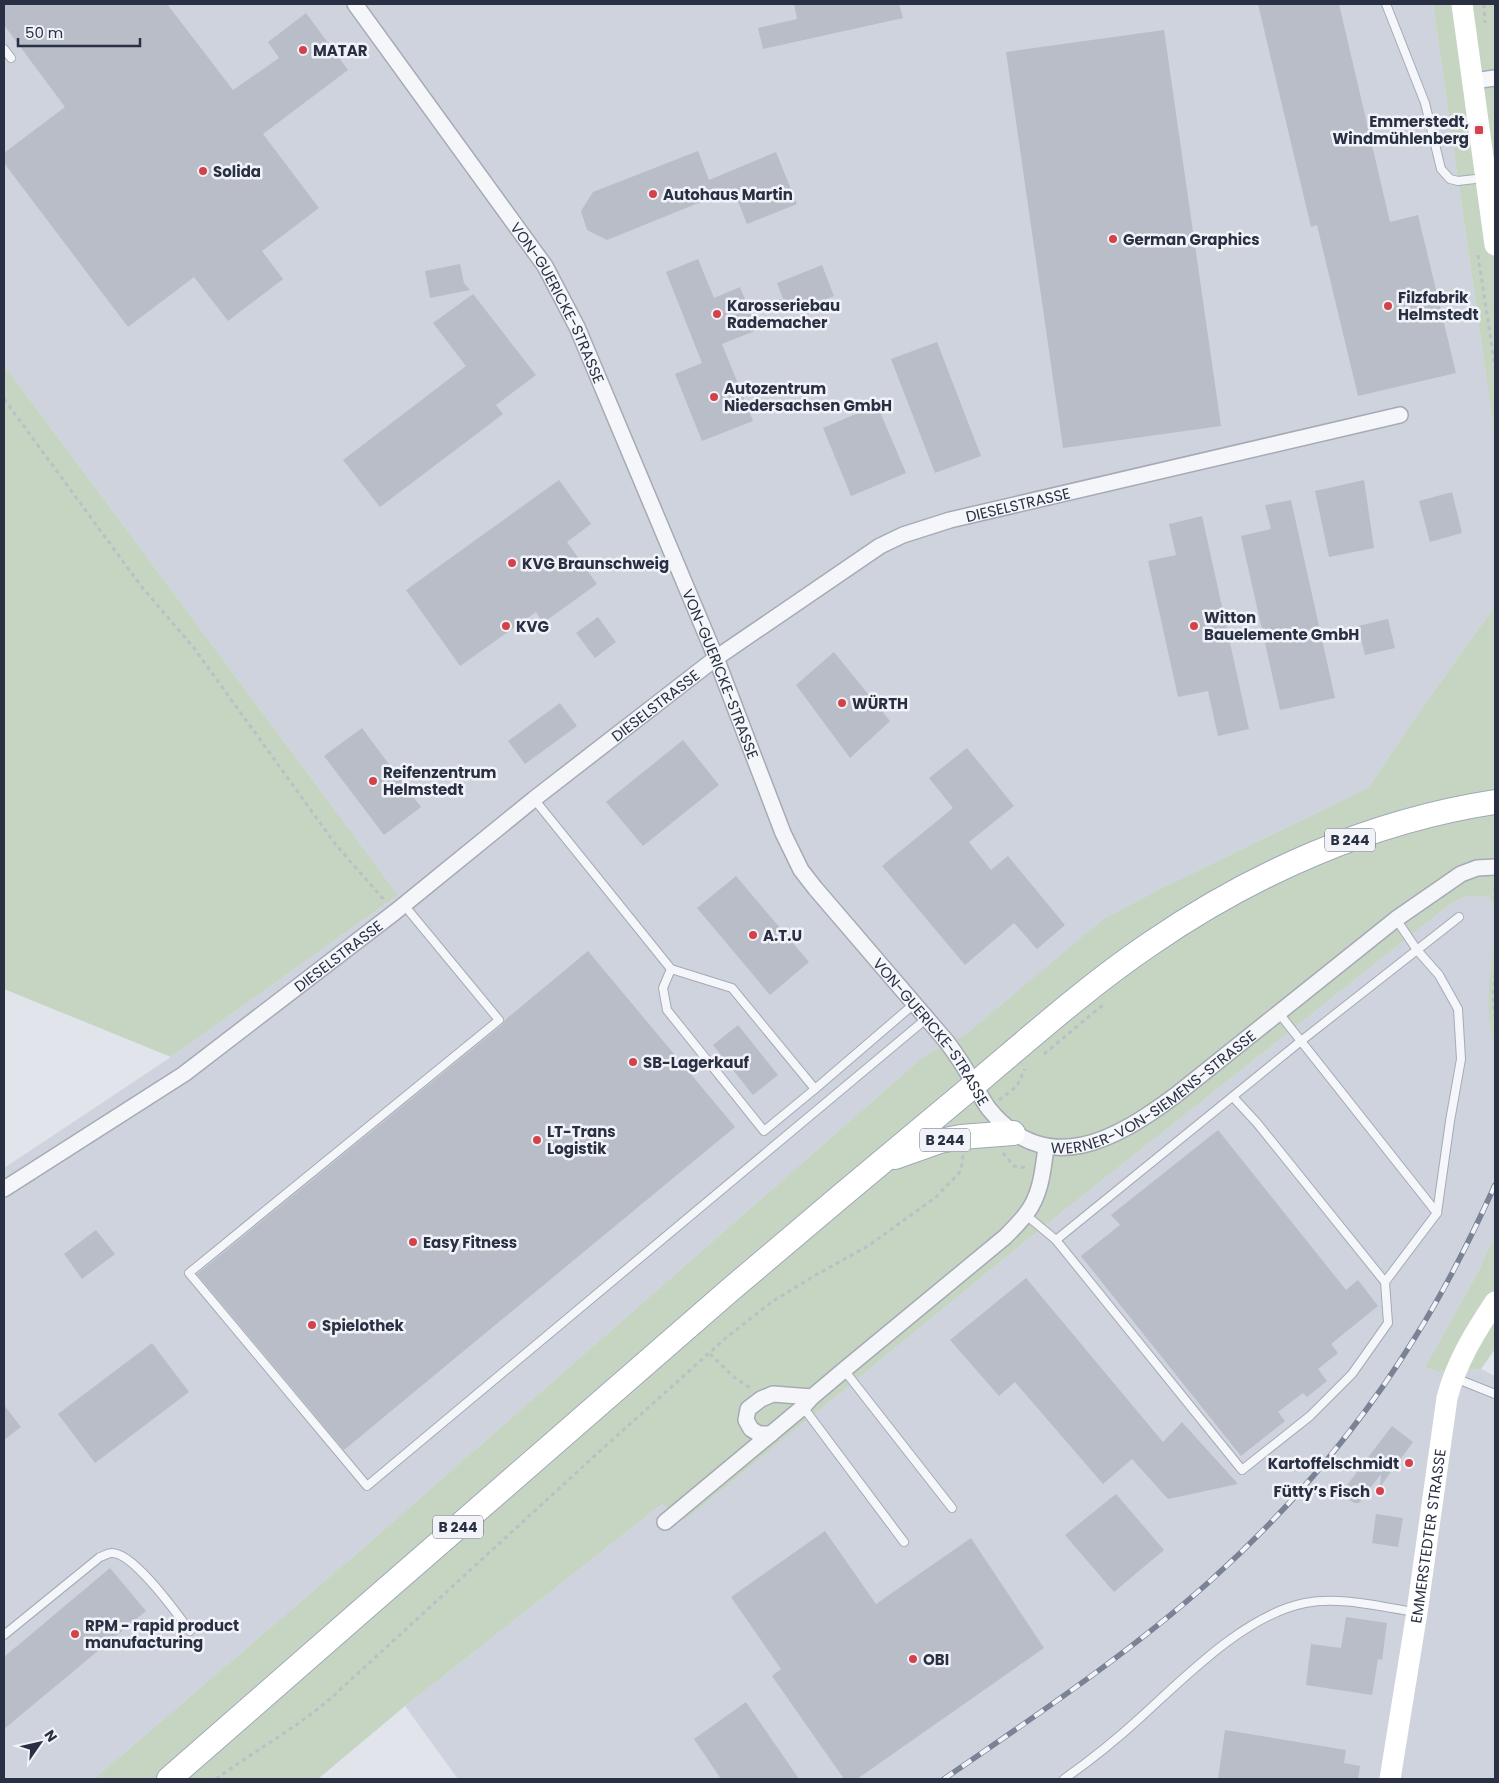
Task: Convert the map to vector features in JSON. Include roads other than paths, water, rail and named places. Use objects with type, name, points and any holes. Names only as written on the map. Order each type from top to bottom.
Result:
[{"type":"main road","points":[[1462,4],[1495,245]]},
{"type":"main road","name":"B 244","points":[[169,1779],[686,1328],[879,1163],[1132,956],[1182,922],[1223,898],[1317,852],[1402,823],[1489,803]]},
{"type":"main road","name":"B 244","points":[[879,1163],[940,1141],[964,1136],[1013,1133]]},
{"type":"main road","name":"EMMERSTEDTER STRASSE","points":[[1390,1779],[1452,1377],[1495,1302]]},
{"type":"street","name":"VON-GUERICKE-STRASSE","points":[[355,4],[545,266],[577,327],[716,658],[792,854],[815,888],[957,1055],[988,1108],[1013,1133],[1025,1140],[1046,1147]]},
{"type":"street","points":[[1473,81],[1495,78]]},
{"type":"street","name":"DIESELSTRASSE","points":[[4,1189],[184,1074],[400,909],[534,799],[716,658],[880,546],[903,535],[950,520],[1400,416]]},
{"type":"street","name":"WERNER-VON-SIEMENS-STRASSE","points":[[665,1522],[1005,1237],[1026,1215],[1038,1192],[1046,1147],[1074,1148],[1102,1140],[1130,1127],[1176,1095],[1396,919],[1461,874],[1477,868],[1495,867]]},
{"type":"street","points":[[771,1434],[759,1434],[751,1429],[746,1420],[748,1409],[761,1398],[773,1394],[808,1402]]},
{"type":"lane","points":[[1386,4],[1425,103],[1441,169],[1450,178],[1458,181],[1486,178]]},
{"type":"lane","points":[[4,49],[11,58]]},
{"type":"lane","points":[[534,799],[671,969],[732,988],[815,1089]]},
{"type":"lane","points":[[400,909],[499,1020],[189,1274],[368,1486],[926,1019]]},
{"type":"lane","points":[[1056,1240],[1301,1041],[1459,917]]},
{"type":"lane","points":[[1385,1282],[1437,1213],[1461,1059],[1458,1009],[1439,974],[1417,950],[1396,919]]},
{"type":"lane","points":[[671,969],[663,988],[667,1010],[764,1131],[914,1004]]},
{"type":"lane","points":[[1278,1012],[1437,1213]]},
{"type":"lane","points":[[1026,1215],[1056,1240],[1242,1470],[1310,1416],[1352,1374],[1388,1323],[1385,1282],[1233,1096]]},
{"type":"lane","points":[[844,1370],[952,1508]]},
{"type":"lane","points":[[1452,1377],[1495,1394]]},
{"type":"lane","points":[[808,1402],[904,1542]]},
{"type":"lane","points":[[4,1635],[100,1557],[111,1553],[120,1554],[140,1569],[190,1631]]},
{"type":"lane","points":[[1064,1779],[1096,1757],[1190,1671],[1232,1638],[1270,1615],[1287,1607],[1306,1602],[1326,1601],[1342,1601],[1416,1612]]},
{"type":"railway","points":[[944,1779],[1080,1684],[1146,1635],[1209,1582],[1294,1498],[1346,1437],[1393,1372],[1457,1264],[1495,1185]]},
{"type":"place","name":"MATAR","points":[[303,50]]},
{"type":"place","name":"Emmerstedt, Windmühlenberg","points":[[1479,130]]},
{"type":"place","name":"Solida","points":[[203,171]]},
{"type":"place","name":"Autohaus Martin","points":[[653,194]]},
{"type":"place","name":"German Graphics","points":[[1113,239]]},
{"type":"place","name":"Filzfabrik Helmstedt","points":[[1388,306]]},
{"type":"place","name":"Karosseriebau Rademacher","points":[[717,314]]},
{"type":"place","name":"Autozentrum Niedersachsen GmbH","points":[[714,397]]},
{"type":"place","name":"KVG Braunschweig","points":[[512,563]]},
{"type":"place","name":"KVG","points":[[506,626]]},
{"type":"place","name":"Witton Bauelemente GmbH","points":[[1194,626]]},
{"type":"place","name":"WÜRTH","points":[[842,703]]},
{"type":"place","name":"Reifenzentrum Helmstedt","points":[[373,781]]},
{"type":"place","name":"A.T.U","points":[[753,935]]},
{"type":"place","name":"SB-Lagerkauf","points":[[633,1062]]},
{"type":"place","name":"LT-Trans Logistik","points":[[537,1140]]},
{"type":"place","name":"Easy Fitness","points":[[413,1242]]},
{"type":"place","name":"Spielothek","points":[[312,1325]]},
{"type":"place","name":"Kartoffelschmidt","points":[[1409,1463]]},
{"type":"place","name":"Fütty’s Fisch","points":[[1380,1491]]},
{"type":"place","name":"RPM - rapid product manufacturing","points":[[75,1634]]},
{"type":"place","name":"OBI","points":[[913,1659]]}]
